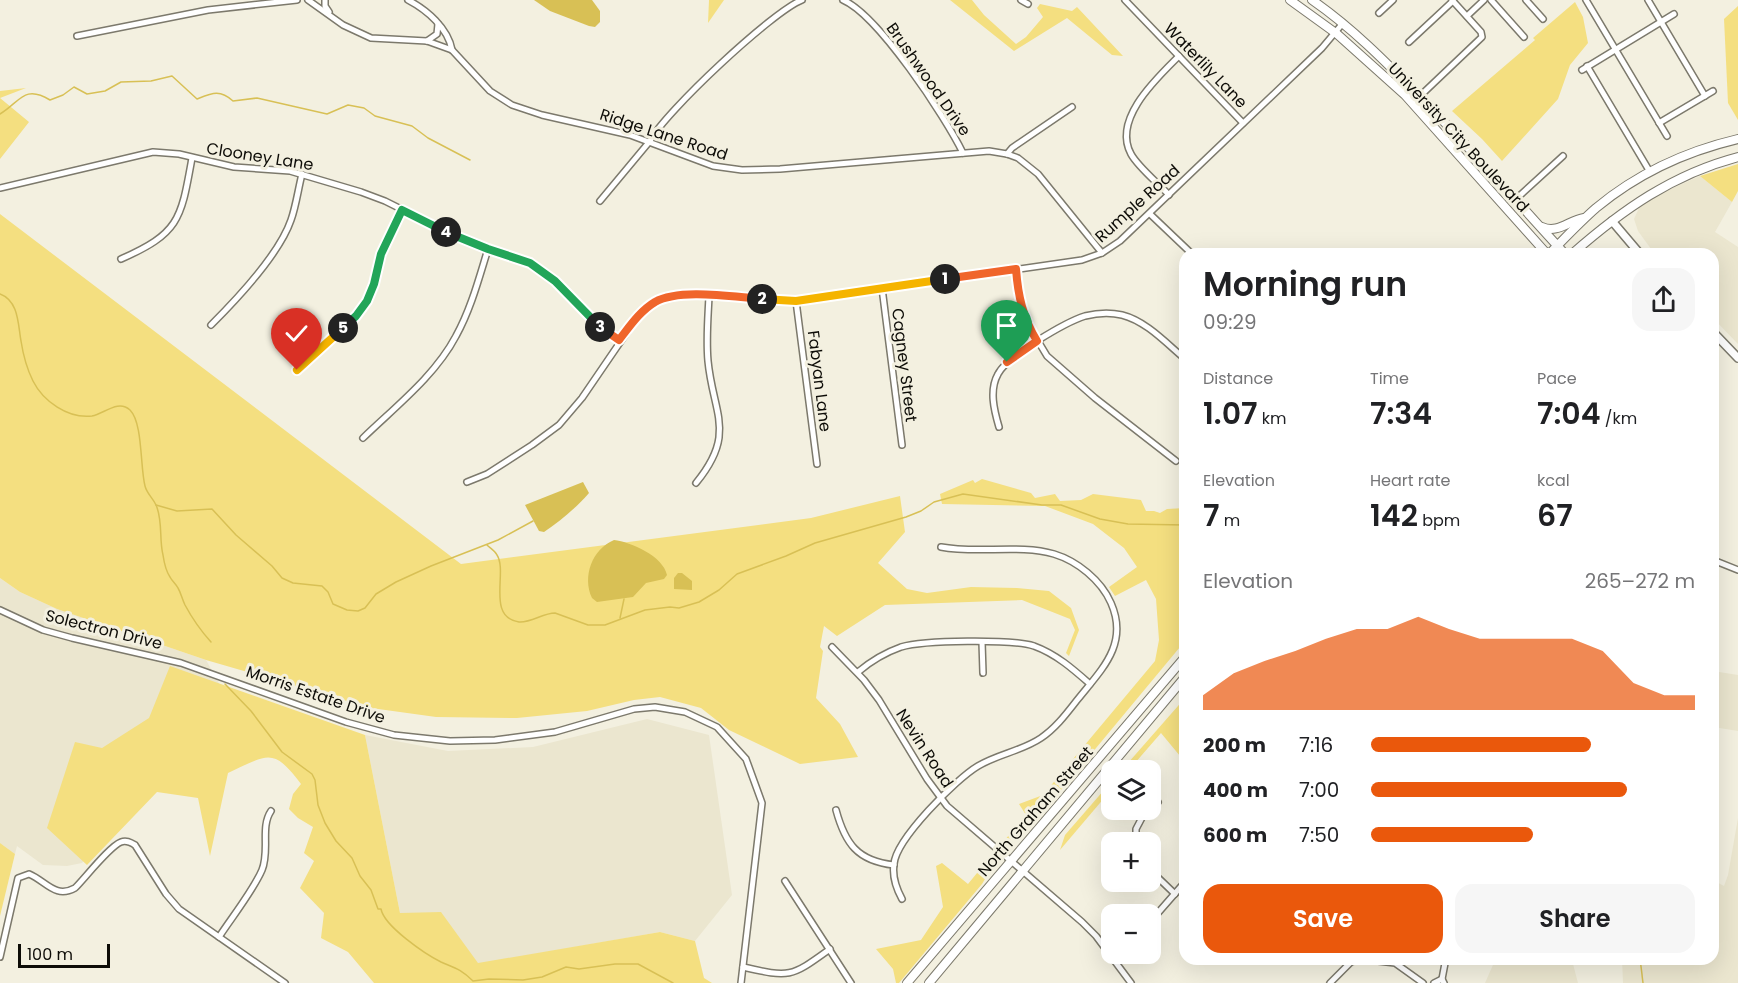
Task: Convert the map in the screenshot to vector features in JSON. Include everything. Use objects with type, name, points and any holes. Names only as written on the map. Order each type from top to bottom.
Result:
[{"type":"main road","name":"University City Boulevard","points":[[1290,0],[1335,33],[1405,95],[1543,248]]},
{"type":"main road","name":"University City Boulevard","points":[[1312,0],[1371,47],[1420,96],[1560,248]]},
{"type":"main road","points":[[1555,248],[1612,196],[1650,172],[1687,155],[1738,139]]},
{"type":"main road","points":[[1579,248],[1644,197],[1678,178],[1738,157]]},
{"type":"main road","points":[[1541,227],[1555,230],[1574,220],[1586,218]]},
{"type":"main road","name":"North Graham Street","points":[[907,983],[1179,664]]},
{"type":"main road","name":"North Graham Street","points":[[929,983],[1179,684]]},
{"type":"street","points":[[77,36],[208,10],[297,0]]},
{"type":"street","name":"Ridge Lane Road","points":[[308,0],[343,25],[371,38],[427,41],[452,50],[490,91],[512,105],[542,115],[610,129],[650,141],[713,166],[742,171],[963,153],[1007,154]]},
{"type":"street","points":[[325,0],[325,6],[331,16]]},
{"type":"street","name":"Ridge Lane Road","points":[[408,0],[425,11],[438,24],[450,42],[452,50]]},
{"type":"street","points":[[600,201],[662,124],[739,48],[779,14],[802,0]]},
{"type":"street","name":"Brushwood Drive","points":[[843,0],[857,8],[881,33],[935,106],[963,153]]},
{"type":"street","points":[[1021,0],[1028,4]]},
{"type":"street","name":"Waterlily Lane","points":[[1125,0],[1244,123]]},
{"type":"street","points":[[1379,13],[1393,0]]},
{"type":"street","points":[[1467,16],[1484,0]]},
{"type":"street","points":[[1491,0],[1524,37]]},
{"type":"street","points":[[1526,0],[1543,19]]},
{"type":"street","points":[[1586,0],[1667,136]]},
{"type":"street","points":[[1648,0],[1705,96]]},
{"type":"street","points":[[1409,42],[1453,1],[1481,32],[1480,40],[1420,96]]},
{"type":"street","points":[[1650,172],[1585,68],[1674,14]]},
{"type":"street","name":"Rumple Road","points":[[467,482],[478,479],[523,451],[559,424],[582,398],[619,340],[636,319],[657,301],[682,294],[796,301],[1082,260],[1102,253],[1120,241],[1169,195],[1343,23]]},
{"type":"street","points":[[427,41],[437,34],[438,24]]},
{"type":"street","points":[[1169,195],[1131,155],[1127,142],[1128,123],[1148,88],[1179,56]]},
{"type":"street","points":[[1659,123],[1713,91]]},
{"type":"street","points":[[1072,107],[1012,148],[1007,154],[1025,162],[1038,174],[1102,253]]},
{"type":"street","name":"Clooney Lane","points":[[0,188],[141,154],[165,152],[215,164],[290,171],[361,192],[459,238],[530,263],[555,281],[595,322],[619,340]]},
{"type":"street","points":[[1516,199],[1563,156]]},
{"type":"street","points":[[121,259],[156,242],[174,223],[184,201],[192,158]]},
{"type":"street","points":[[211,325],[227,309],[282,240],[291,220],[302,174]]},
{"type":"street","points":[[297,370],[356,316],[367,301],[374,284],[381,254],[402,210]]},
{"type":"street","points":[[1149,214],[1186,248]]},
{"type":"street","points":[[1612,220],[1635,248]]},
{"type":"street","points":[[363,438],[446,353],[464,320],[488,249]]},
{"type":"street","points":[[1016,269],[1018,295],[1026,321],[1037,341],[1055,364],[1176,461]]},
{"type":"street","name":"Cagney Street","points":[[882,288],[902,445]]},
{"type":"street","points":[[696,483],[714,457],[719,440],[720,423],[708,362],[708,296]]},
{"type":"street","name":"Fabyan Lane","points":[[796,301],[817,464]]},
{"type":"street","points":[[999,427],[993,393],[997,375],[1007,362],[1037,341],[1076,320],[1103,313],[1133,319],[1179,354]]},
{"type":"street","points":[[1719,338],[1738,358]]},
{"type":"street","points":[[902,899],[895,885],[894,865],[902,842],[964,776],[979,765],[1020,749],[1046,735],[1107,664],[1112,654],[1117,629],[1109,597],[1089,574],[1066,558],[1044,552],[940,547]]},
{"type":"street","points":[[1719,562],[1738,570]]},
{"type":"street","name":"Solectron Drive","points":[[0,610],[43,630],[204,669]]},
{"type":"street","points":[[982,642],[983,674]]},
{"type":"street","points":[[858,672],[874,659],[907,646],[1011,642],[1032,646],[1063,661],[1090,684]]},
{"type":"street","name":"Nevin Road","points":[[832,647],[858,672],[879,700],[920,769],[957,816],[1023,870],[1082,922],[1101,942]]},
{"type":"street","name":"Morris Estate Drive","points":[[204,669],[346,722],[394,735],[450,741],[495,740],[555,732],[634,709],[655,707],[685,712],[717,727],[747,759],[762,803],[741,983]]},
{"type":"street","points":[[836,810],[843,832],[856,850],[874,862],[894,865]]},
{"type":"street","points":[[219,937],[262,871],[267,851],[267,818],[271,811]]},
{"type":"street","points":[[0,957],[18,878],[29,874],[54,890],[70,891],[111,849],[123,841],[131,842],[135,846],[166,894],[179,909],[285,983]]},
{"type":"street","points":[[785,880],[851,983]]},
{"type":"street","points":[[1161,881],[1175,894]]},
{"type":"street","points":[[1161,910],[1179,889]]},
{"type":"street","points":[[743,967],[788,975],[797,972],[830,949]]},
{"type":"street","name":"Nevin Road","points":[[1119,964],[1131,983]]},
{"type":"street","points":[[1330,983],[1346,965]]},
{"type":"street","points":[[1398,965],[1423,983]]},
{"type":"street","points":[[1434,983],[1443,981],[1445,965]]},
{"type":"shaded area","points":[[534,0],[592,0],[600,11],[600,22],[595,27],[589,26],[550,11]]},
{"type":"shaded area","points":[[709,0],[724,0],[708,23]]},
{"type":"shaded area","points":[[950,0],[972,0],[984,15],[1016,44],[1026,37],[1043,17],[1037,8],[1040,4],[1072,11],[1077,7],[1123,56],[1112,55],[1067,18],[1014,51]]},
{"type":"shaded area","points":[[1575,2],[1583,17],[1588,43],[1570,65],[1558,99],[1502,161],[1452,111],[1535,40],[1533,38]]},
{"type":"shaded area","points":[[1738,6],[1738,120],[1728,103],[1724,19]]},
{"type":"shaded area","points":[[26,88],[0,98],[0,91]]},
{"type":"shaded area","points":[[0,98],[29,122],[0,159]]},
{"type":"shaded area","points":[[1738,164],[1738,191],[1732,202],[1700,176]]},
{"type":"shaded area","points":[[1700,176],[1732,202],[1715,232],[1738,247],[1738,344],[1719,324],[1719,248],[1650,248],[1638,231],[1634,219],[1640,206]]},
{"type":"shaded area","points":[[0,214],[461,564],[811,518],[900,496],[905,532],[878,563],[907,589],[927,593],[971,587],[1049,591],[1071,608],[1079,630],[1069,656],[1066,653],[1075,630],[1070,619],[1022,600],[885,605],[837,636],[824,626],[816,698],[840,724],[858,757],[800,764],[729,730],[701,708],[660,697],[634,700],[587,711],[517,718],[436,717],[371,708],[206,660],[57,609],[20,592],[0,578]]},
{"type":"shaded area","points":[[982,479],[1031,493],[1035,498],[1055,494],[1060,501],[1081,500],[1093,494],[1141,500],[1146,511],[1160,513],[1167,509],[1179,508],[1179,648],[1052,801],[1015,839],[1004,841],[1026,815],[1019,804],[1043,795],[1155,661],[1159,640],[1156,599],[1146,580],[1115,596],[1109,587],[1137,567],[1124,548],[1093,524],[1045,506],[942,504],[940,494],[973,480],[975,483]]},
{"type":"shaded area","points":[[583,482],[589,493],[556,523],[544,532],[539,531],[525,505]]},
{"type":"shaded area","points":[[614,540],[637,547],[653,556],[667,575],[664,579],[646,583],[633,597],[597,602],[592,598],[589,590],[591,564],[600,550]]},
{"type":"shaded area","points":[[678,573],[682,573],[692,581],[692,590],[674,589],[674,578]]},
{"type":"shaded area","points":[[0,578],[20,592],[57,609],[206,660],[232,707],[124,815],[82,863],[67,866],[43,865],[17,846],[15,854],[0,843]]},
{"type":"shaded area","points":[[170,666],[365,735],[400,913],[441,912],[478,963],[660,932],[695,941],[704,978],[712,983],[374,983],[348,952],[321,938],[324,913],[300,888],[314,861],[304,853],[313,827],[289,809],[293,794],[301,784],[284,764],[276,759],[262,758],[228,773],[210,856],[198,798],[157,792],[87,865],[47,828],[75,742],[102,748],[149,718]]},
{"type":"shaded area","points":[[1719,672],[1738,675],[1738,731],[1719,728]]},
{"type":"shaded area","points":[[1179,705],[1179,755],[1161,733],[1138,760],[1131,760]]},
{"type":"shaded area","points":[[647,719],[709,735],[732,895],[695,941],[660,932],[478,964],[441,913],[400,913],[365,735],[448,751],[533,747]]},
{"type":"shaded area","points":[[1101,794],[1101,802],[1060,850],[1065,835]]},
{"type":"shaded area","points":[[1738,818],[1738,983],[1623,983],[1622,965],[1719,965],[1719,883],[1724,886]]},
{"type":"shaded area","points":[[0,843],[15,854],[0,916]]},
{"type":"shaded area","points":[[991,856],[993,866],[982,884],[899,983],[896,983],[893,969],[876,949],[921,940],[943,907],[936,866],[942,863],[968,884]]},
{"type":"shaded area","points":[[1493,965],[1573,965],[1578,983],[1485,983]]},
{"type":"waterway","points":[[0,114],[28,94],[50,100],[74,87],[87,94],[105,91],[121,82],[151,81],[172,76],[197,99],[212,94],[224,95],[233,101],[257,98],[327,114],[348,105],[364,108],[375,116],[412,126],[428,138],[470,160]]},
{"type":"waterway","points":[[0,294],[6,297],[14,308],[29,372],[37,388],[50,402],[74,415],[92,416],[121,406],[130,410],[134,416],[139,435],[143,478],[147,491],[156,505],[166,569],[191,615],[211,642]]},
{"type":"waterway","points":[[487,545],[496,554],[500,563],[500,603],[503,612],[509,618],[524,622],[555,613],[588,625],[605,625],[645,610],[679,608],[699,602],[719,590],[737,574],[815,543],[906,517],[934,502],[963,494],[1042,505],[1061,505],[1100,519],[1128,524],[1179,525]]},
{"type":"waterway","points":[[156,505],[177,511],[212,509],[282,578],[293,583],[322,586],[328,592],[333,604],[347,610],[358,611],[365,608],[376,594],[396,582],[498,540],[533,521]]},
{"type":"waterway","points":[[620,618],[624,599]]},
{"type":"waterway","points":[[225,684],[251,711],[282,752],[312,774],[315,780],[318,805],[325,823],[336,841],[352,858],[360,876],[371,890],[378,909],[381,909],[397,931],[425,953],[461,971],[473,981],[523,980],[542,977],[566,967],[579,969],[615,964],[638,964],[673,983]]},
{"type":"waterway","points":[[1641,965],[1643,983]]},
{"type":"route","points":[[297,370],[362,309],[374,284],[381,254],[402,210],[459,238],[530,263],[555,281],[586,315],[619,340],[636,319],[657,301],[682,294],[796,301],[1016,269],[1018,295],[1026,321],[1037,341],[1007,362]]}]
